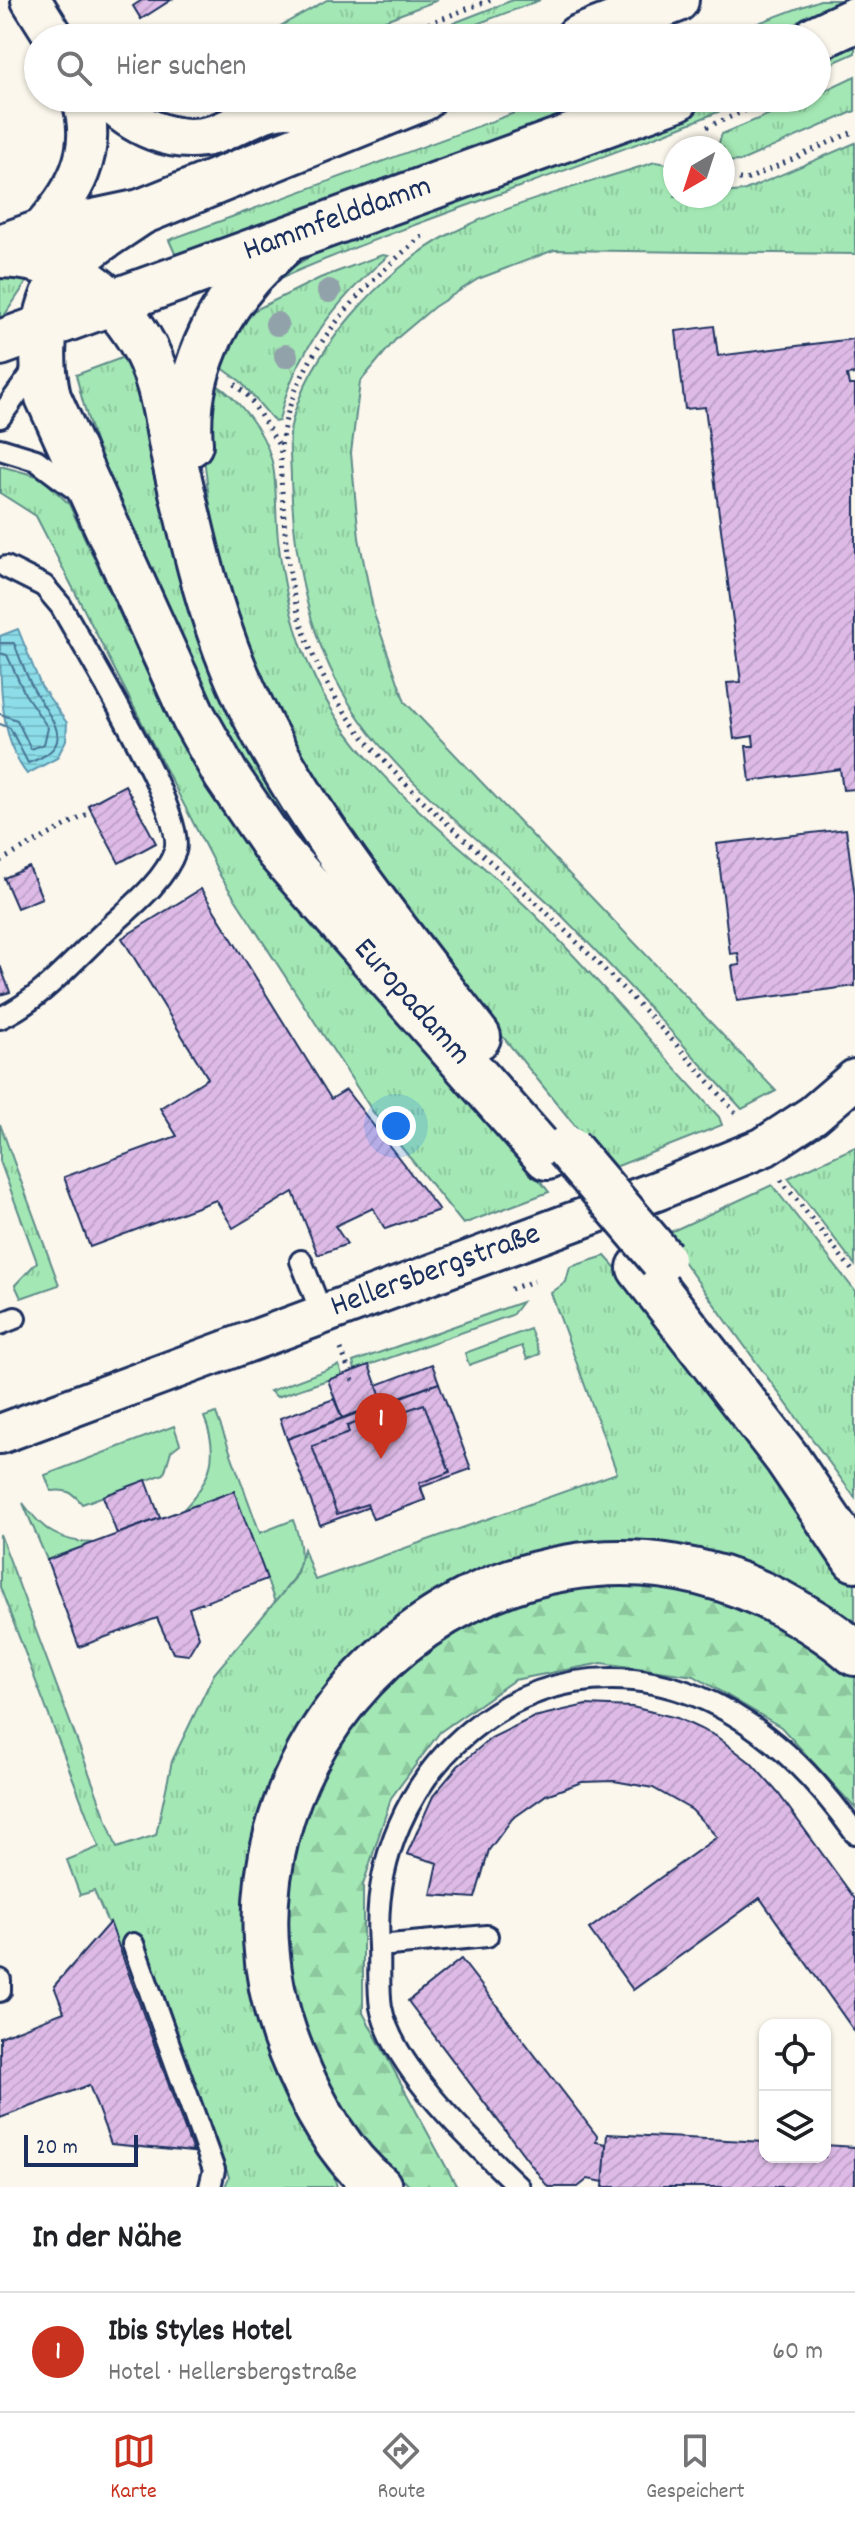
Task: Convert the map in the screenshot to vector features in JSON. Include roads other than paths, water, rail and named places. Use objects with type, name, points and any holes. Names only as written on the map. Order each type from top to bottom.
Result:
[{"type":"main road","points":[[614,24],[676,0]]},
{"type":"main road","points":[[831,31],[855,20]]},
{"type":"main road","points":[[12,246],[141,212],[387,112]]},
{"type":"main road","name":"Hammfelddamm","points":[[0,343],[292,237],[684,116]]},
{"type":"main road","name":"Europadamm","points":[[141,212],[85,251],[67,270],[44,327],[42,360],[26,377],[98,508],[194,718],[226,775],[277,850],[557,1152],[797,1437],[855,1523]]},
{"type":"main road","name":"Europadamm","points":[[199,550],[188,418],[199,362],[214,329],[244,279],[292,237]]},
{"type":"main road","name":"Europadamm","points":[[12,246],[16,255],[67,270],[112,300],[141,340],[157,372],[220,634],[239,686],[268,743],[305,802],[557,1152]]},
{"type":"main road","name":"Europadamm","points":[[651,1264],[855,1559]]},
{"type":"main road","points":[[379,2187],[353,2172],[300,2074],[282,2028],[271,1981],[266,1888],[290,1794],[313,1746],[345,1697],[386,1653],[434,1618],[495,1587],[560,1569],[618,1562],[682,1568],[746,1586],[837,1637],[855,1653]]},
{"type":"street","points":[[34,1],[47,24]]},
{"type":"street","points":[[12,246],[67,200],[84,162],[88,138],[83,112]]},
{"type":"street","points":[[124,112],[140,125],[171,136],[212,135],[268,112]]},
{"type":"street","points":[[303,112],[338,131]]},
{"type":"street","name":"Hellersbergstraße","points":[[0,1434],[659,1190],[764,1147],[813,1115],[855,1079]]},
{"type":"lane","points":[[0,417],[26,377]]},
{"type":"lane","points":[[0,449],[36,460],[98,508]]},
{"type":"lane","points":[[0,1018],[40,992],[140,897],[175,850],[175,825],[154,777],[61,606],[44,586],[6,567]]},
{"type":"lane","points":[[301,1261],[322,1314]]},
{"type":"lane","points":[[519,2187],[427,2091],[388,2031],[381,2007],[377,1915],[382,1875],[407,1805],[456,1742],[489,1713],[524,1695],[607,1681],[652,1684],[695,1695],[737,1715],[777,1743],[836,1806],[855,1833]]},
{"type":"lane","points":[[379,1946],[487,1936]]},
{"type":"lane","points":[[133,1944],[214,2170],[210,2187]]},
{"type":"lane","points":[[0,1980],[0,1991]]},
{"type":"water","points":[[18,629],[41,686],[67,723],[66,740],[57,758],[27,774],[11,745],[1,691],[0,636]]},
{"type":"place","name":"Ibis Styles Hotel","points":[[381,1459]]}]
